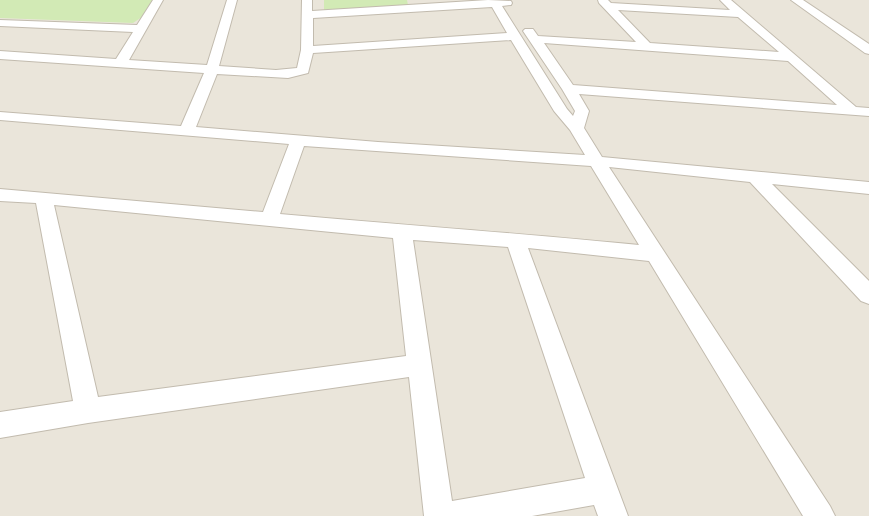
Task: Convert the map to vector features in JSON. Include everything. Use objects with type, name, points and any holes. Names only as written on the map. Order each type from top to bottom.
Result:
[{"type":"street","points":[[121,62],[158,0]]},
{"type":"street","points":[[187,131],[212,69],[232,0]]},
{"type":"street","points":[[0,56],[121,62],[276,74],[296,73],[303,70],[307,50],[308,0]]},
{"type":"street","points":[[725,0],[852,111]]},
{"type":"street","points":[[796,0],[869,50]]},
{"type":"street","points":[[308,15],[411,4],[501,2],[519,18],[569,89],[582,111],[576,128]]},
{"type":"street","points":[[501,2],[516,36],[561,111],[576,128],[820,516]]},
{"type":"street","points":[[604,3],[742,14]]},
{"type":"street","points":[[604,3],[646,46]]},
{"type":"street","points":[[0,22],[140,29]]},
{"type":"street","points":[[307,50],[516,36]]},
{"type":"street","points":[[534,39],[792,57]]},
{"type":"street","points":[[569,89],[869,112]]},
{"type":"street","points":[[0,116],[298,140],[596,161],[869,188]]},
{"type":"street","points":[[269,220],[298,140]]},
{"type":"street","points":[[755,177],[869,295]]},
{"type":"street","points":[[0,195],[402,232],[515,240],[654,254]]},
{"type":"street","points":[[44,198],[88,412]]},
{"type":"street","points":[[402,232],[418,365],[439,516]]},
{"type":"street","points":[[515,240],[613,516]]},
{"type":"street","points":[[0,425],[418,365]]},
{"type":"street","points":[[451,516],[603,490]]},
{"type":"shaded area","points":[[0,0],[869,0],[869,516],[0,516]]},
{"type":"green space","points":[[0,0],[154,0],[145,15],[133,23],[0,18]]},
{"type":"green space","points":[[324,0],[407,0],[408,5],[324,11]]}]
